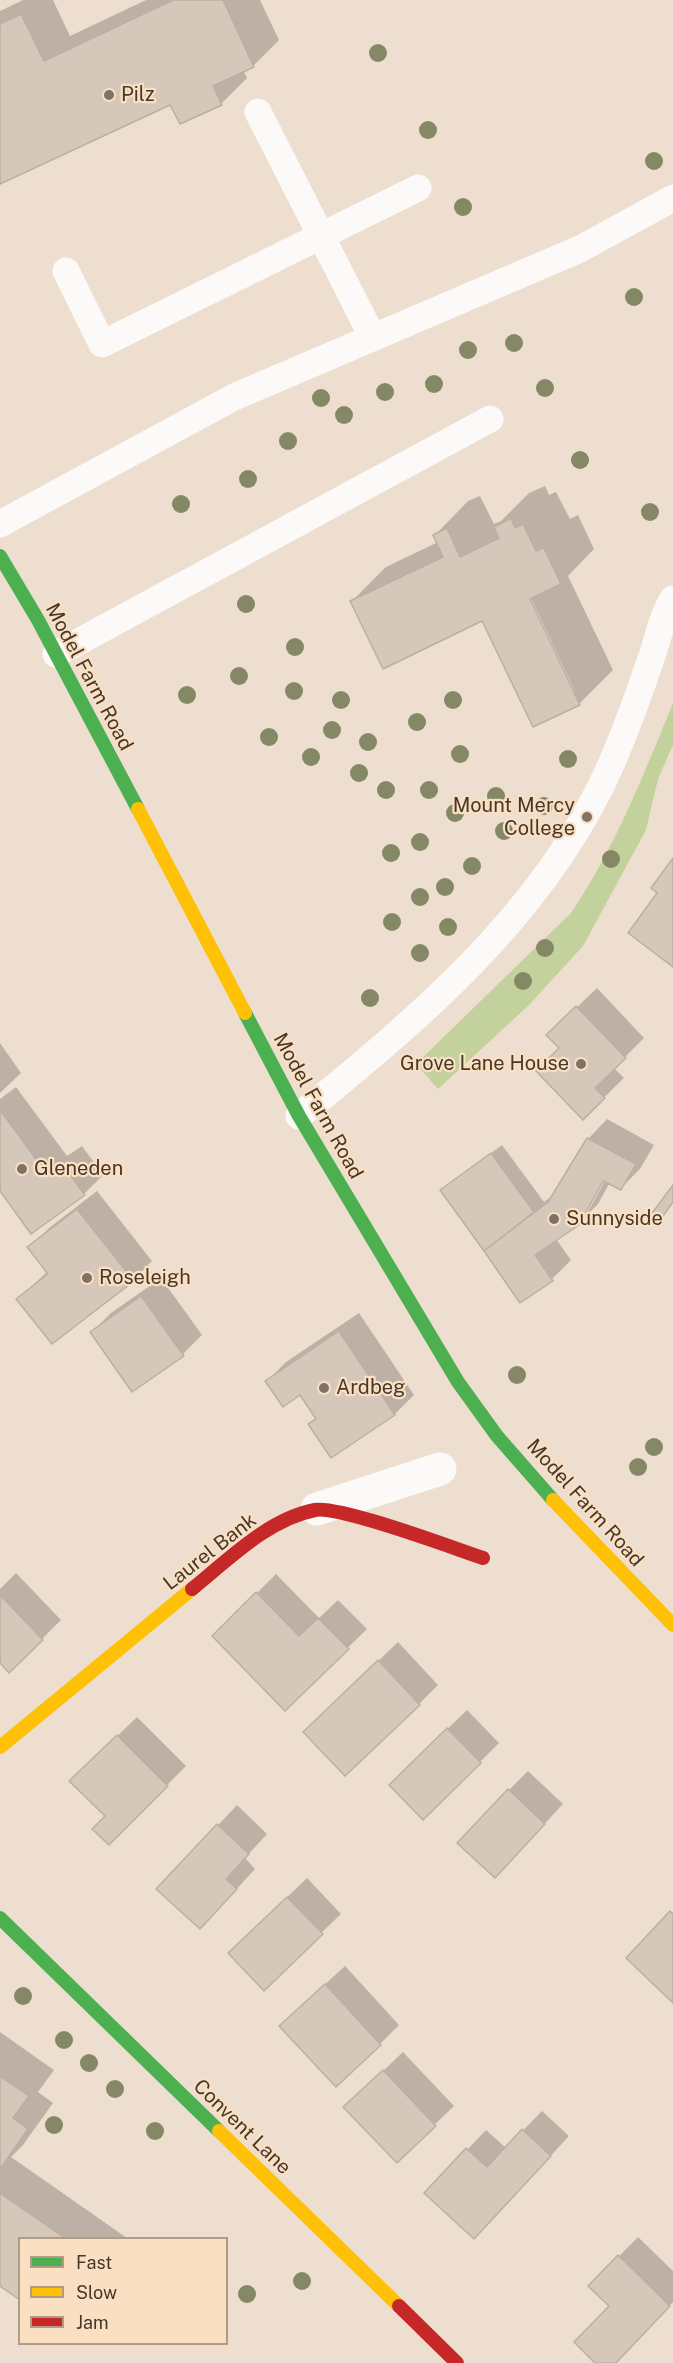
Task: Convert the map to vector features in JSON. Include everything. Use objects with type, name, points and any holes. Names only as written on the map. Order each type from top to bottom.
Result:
[{"type":"main road","name":"Model Farm Road","points":[[0,556],[56,654],[300,1116],[415,1315],[464,1391],[497,1436],[588,1539],[673,1625]]},
{"type":"main road","points":[[317,1509],[354,1516],[483,1558]]},
{"type":"main road","name":"Laurel Bank","points":[[0,1747],[243,1547],[281,1522],[317,1509]]},
{"type":"main road","name":"Convent Lane","points":[[0,1918],[456,2363]]},
{"type":"street","points":[[317,1509],[440,1469]]},
{"type":"lane","points":[[258,112],[373,338]]},
{"type":"lane","points":[[66,271],[102,344],[418,188]]},
{"type":"lane","points":[[0,524],[234,397],[580,249],[673,198]]},
{"type":"lane","points":[[56,654],[490,419]]},
{"type":"lane","points":[[300,1116],[395,1038],[472,965],[545,881],[601,786],[632,714],[673,599]]},
{"type":"green space","points":[[673,703],[673,745],[658,779],[646,830],[583,946],[528,1006],[438,1089],[416,1064],[571,913],[615,837]]},
{"type":"building","name":"Pilz","points":[[173,0],[223,0],[254,67],[213,86],[222,105],[180,124],[170,105],[0,184],[0,24],[21,14],[44,61]]},
{"type":"building","points":[[511,518],[515,528],[523,524],[536,551],[544,548],[561,584],[530,599],[580,705],[533,727],[482,621],[383,669],[350,601],[443,557],[433,535],[447,528],[460,557],[499,538],[494,527]]},
{"type":"building","points":[[673,858],[673,967],[628,933],[657,893],[651,888]]},
{"type":"building","name":"Grove Lane House","points":[[576,1006],[626,1058],[595,1088],[605,1098],[583,1120],[536,1071],[559,1048],[546,1035]]},
{"type":"building","name":"Gleneden","points":[[0,1110],[47,1174],[62,1164],[85,1195],[31,1234],[0,1191]]},
{"type":"building","name":"Sunnyside","points":[[587,1138],[636,1164],[621,1190],[603,1181],[579,1225],[535,1255],[553,1281],[520,1303],[484,1251],[548,1202]]},
{"type":"building","points":[[491,1153],[534,1212],[484,1251],[440,1190]]},
{"type":"building","points":[[673,1185],[673,1202],[656,1226],[647,1220]]},
{"type":"building","name":"Roseleigh","points":[[77,1209],[134,1281],[52,1344],[16,1299],[48,1274],[27,1247]]},
{"type":"building","points":[[141,1296],[184,1356],[132,1392],[90,1332]]},
{"type":"building","name":"Ardbeg","points":[[339,1331],[395,1415],[331,1458],[308,1424],[316,1419],[300,1395],[283,1407],[265,1381]]},
{"type":"building","points":[[256,1592],[299,1636],[318,1618],[349,1649],[285,1711],[212,1636]]},
{"type":"building","points":[[0,1595],[43,1640],[9,1673],[0,1663]]},
{"type":"building","points":[[378,1660],[420,1705],[345,1776],[303,1732]]},
{"type":"building","points":[[447,1728],[481,1763],[423,1820],[389,1785]]},
{"type":"building","points":[[117,1735],[168,1786],[109,1845],[92,1829],[105,1816],[69,1781]]},
{"type":"building","points":[[508,1789],[545,1824],[495,1878],[457,1843]]},
{"type":"building","points":[[217,1824],[249,1854],[226,1879],[237,1889],[200,1929],[156,1889]]},
{"type":"building","points":[[287,1897],[323,1934],[264,1991],[228,1953]]},
{"type":"building","points":[[670,1911],[673,1914],[673,2003],[626,1958]]},
{"type":"building","points":[[325,1984],[381,2045],[336,2087],[279,2026]]},
{"type":"building","points":[[383,2070],[436,2126],[397,2163],[343,2107]]},
{"type":"building","points":[[0,2076],[29,2096],[13,2118],[28,2129],[0,2169]]},
{"type":"building","points":[[522,2129],[551,2156],[474,2239],[424,2193],[466,2148],[487,2167]]},
{"type":"building","points":[[0,2193],[64,2237],[18,2237],[18,2299],[0,2286]]},
{"type":"building","points":[[618,2255],[670,2306],[616,2363],[595,2363],[574,2342],[609,2306],[588,2286]]},
{"type":"traffic: fast","points":[[0,556],[38,620],[138,809]]},
{"type":"traffic: fast","points":[[245,1013],[299,1116],[458,1382],[497,1436],[553,1500]]},
{"type":"traffic: fast","points":[[0,1918],[219,2131]]},
{"type":"traffic: slow","points":[[138,809],[245,1013]]},
{"type":"traffic: slow","points":[[553,1500],[673,1625]]},
{"type":"traffic: slow","points":[[0,1747],[192,1589]]},
{"type":"traffic: slow","points":[[219,2131],[399,2306]]},
{"type":"traffic: jam","points":[[192,1589],[265,1531],[281,1522],[315,1510],[328,1510],[371,1520],[483,1558]]},
{"type":"traffic: jam","points":[[399,2306],[457,2363]]},
{"type":"place","name":"Pilz","points":[[109,95]]},
{"type":"place","name":"Mount Mercy College","points":[[587,817]]},
{"type":"place","name":"Grove Lane House","points":[[581,1064]]},
{"type":"place","name":"Gleneden","points":[[22,1169]]},
{"type":"place","name":"Sunnyside","points":[[554,1219]]},
{"type":"place","name":"Roseleigh","points":[[87,1278]]},
{"type":"place","name":"Ardbeg","points":[[324,1388]]}]
